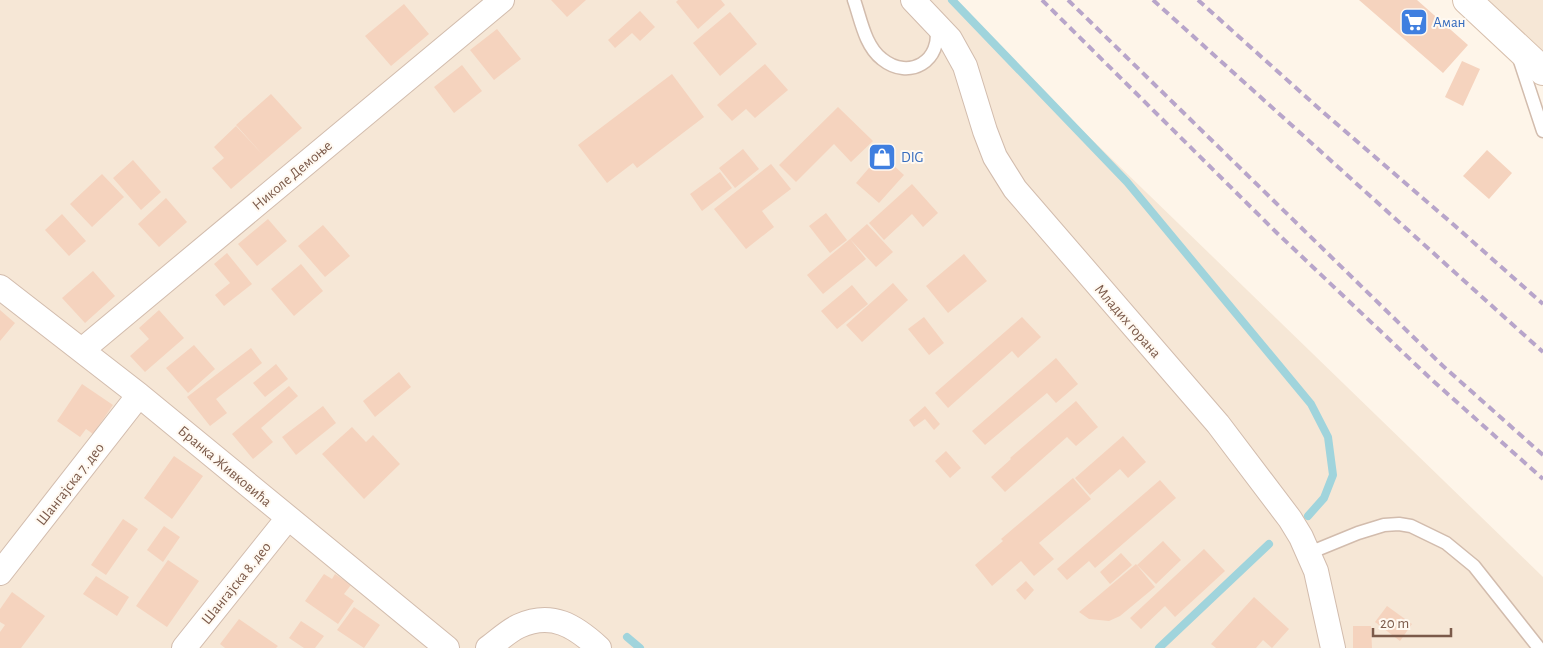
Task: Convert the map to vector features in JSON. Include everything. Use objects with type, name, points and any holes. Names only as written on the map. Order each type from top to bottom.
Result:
[{"type":"street","name":"Николе Демоње","points":[[82,350],[502,0]]},
{"type":"street","name":"Младих горана","points":[[913,0],[950,39],[965,66],[995,157],[1015,189],[1218,424],[1290,519],[1309,553],[1316,572],[1333,648]]},
{"type":"street","points":[[1467,0],[1543,71]]},
{"type":"street","name":"Бранка Живковића","points":[[0,287],[139,395],[448,648]]},
{"type":"street","name":"Шангајска 7. део","points":[[0,573],[139,395]]},
{"type":"street","name":"Шангајска 8. део","points":[[184,648],[288,518]]},
{"type":"street","points":[[488,648],[518,626],[546,619],[572,626],[599,648]]},
{"type":"lane","points":[[854,0],[872,48],[892,66],[902,68],[915,67],[927,62],[936,45],[938,36],[936,26],[931,18]]},
{"type":"lane","points":[[1514,45],[1543,131]]},
{"type":"lane","points":[[1309,553],[1358,532],[1384,525],[1399,524],[1411,526],[1446,543],[1474,566],[1539,648]]},
{"type":"shaded area","points":[[0,0],[948,0],[1543,577],[1543,648],[0,648]]},
{"type":"shaded area","points":[[1489,0],[1543,0],[1543,51]]},
{"type":"building","points":[[551,0],[586,0],[567,17]]},
{"type":"building","points":[[678,0],[721,0],[725,5],[698,29],[676,2]]},
{"type":"building","name":"Аман","points":[[1359,0],[1417,0],[1468,45],[1443,73]]},
{"type":"building","points":[[404,4],[429,34],[391,66],[365,36]]},
{"type":"building","points":[[640,11],[655,27],[640,41],[632,33],[615,48],[608,40]]},
{"type":"building","points":[[730,12],[757,44],[720,76],[693,43]]},
{"type":"building","points":[[497,29],[521,59],[494,80],[470,50]]},
{"type":"building","points":[[1462,61],[1480,69],[1463,106],[1445,97]]},
{"type":"building","points":[[765,64],[788,90],[755,118],[746,109],[732,121],[717,105]]},
{"type":"building","points":[[462,65],[482,91],[454,113],[434,87]]},
{"type":"building","points":[[672,74],[704,117],[637,168],[633,163],[607,183],[578,145]]},
{"type":"building","points":[[271,94],[302,128],[231,189],[212,168],[224,158],[214,147],[236,126],[262,154],[236,125]]},
{"type":"building","points":[[838,107],[873,141],[851,162],[834,144],[796,182],[779,165]]},
{"type":"building","points":[[743,149],[759,169],[735,188],[719,168]]},
{"type":"building","points":[[1487,150],[1512,173],[1489,199],[1463,176]]},
{"type":"building","points":[[881,154],[904,175],[879,203],[856,183]]},
{"type":"building","points":[[133,160],[161,192],[141,210],[113,178]]},
{"type":"building","points":[[771,164],[791,189],[762,211],[774,227],[746,249],[714,209]]},
{"type":"building","points":[[720,172],[732,188],[702,211],[690,194]]},
{"type":"building","points":[[102,174],[124,197],[92,227],[70,204]]},
{"type":"building","points":[[912,184],[938,213],[923,227],[912,214],[884,240],[869,223]]},
{"type":"building","points":[[166,198],[187,222],[159,247],[138,224]]},
{"type":"building","points":[[826,213],[847,240],[830,253],[809,226]]},
{"type":"building","points":[[62,214],[86,241],[69,256],[45,230]]},
{"type":"building","points":[[268,219],[287,241],[257,266],[238,244]]},
{"type":"building","points":[[867,224],[893,252],[876,267],[850,239]]},
{"type":"building","points":[[323,225],[350,256],[325,277],[298,246]]},
{"type":"building","points":[[850,239],[866,259],[823,294],[807,275]]},
{"type":"building","points":[[227,253],[252,284],[224,306],[215,295],[230,283],[214,264]]},
{"type":"building","points":[[964,254],[987,281],[948,313],[926,286]]},
{"type":"building","points":[[301,264],[323,291],[294,316],[271,289]]},
{"type":"building","points":[[93,271],[115,296],[85,323],[62,298]]},
{"type":"building","points":[[893,283],[908,300],[862,342],[846,325]]},
{"type":"building","points":[[852,285],[868,304],[837,329],[821,311]]},
{"type":"building","points":[[0,310],[15,323],[0,341]]},
{"type":"building","points":[[159,310],[184,338],[145,372],[130,356],[149,339],[139,328]]},
{"type":"building","points":[[924,317],[944,343],[929,355],[908,329]]},
{"type":"building","points":[[1022,317],[1041,337],[1018,358],[1012,351],[948,408],[935,393]]},
{"type":"building","points":[[194,345],[215,369],[188,393],[166,368]]},
{"type":"building","points":[[251,348],[262,363],[216,399],[227,413],[210,426],[187,397]]},
{"type":"building","points":[[1056,358],[1078,384],[1056,403],[1047,393],[985,445],[972,431]]},
{"type":"building","points":[[276,364],[288,379],[265,397],[253,383]]},
{"type":"building","points":[[399,372],[411,387],[375,417],[363,401]]},
{"type":"building","points":[[82,384],[113,405],[93,434],[86,429],[80,437],[57,421]]},
{"type":"building","points":[[289,386],[298,396],[261,428],[273,442],[253,459],[232,434]]},
{"type":"building","points":[[1076,401],[1098,427],[1076,446],[1067,437],[1005,492],[991,477]]},
{"type":"building","points":[[323,406],[336,423],[296,455],[282,437]]},
{"type":"building","points":[[925,406],[940,424],[934,430],[925,419],[914,427],[909,420]]},
{"type":"building","points":[[352,427],[366,442],[373,435],[400,464],[364,499],[322,454]]},
{"type":"building","points":[[1123,436],[1146,462],[1128,478],[1120,469],[1090,495],[1075,478]]},
{"type":"building","points":[[946,451],[961,468],[950,478],[935,461]]},
{"type":"building","points":[[174,456],[203,476],[172,519],[144,498]]},
{"type":"building","points":[[1073,478],[1091,499],[1039,543],[1054,559],[1034,576],[1021,561],[992,586],[975,565],[1003,541],[1001,539]]},
{"type":"building","points":[[1160,480],[1176,498],[1095,568],[1089,561],[1067,580],[1057,569]]},
{"type":"building","points":[[123,519],[138,529],[106,575],[91,565]]},
{"type":"building","points":[[164,526],[180,537],[163,562],[147,550]]},
{"type":"building","points":[[1163,541],[1181,560],[1156,584],[1137,565]]},
{"type":"building","points":[[1204,549],[1225,571],[1175,617],[1165,606],[1141,629],[1130,618]]},
{"type":"building","points":[[1121,553],[1132,565],[1110,584],[1100,572]]},
{"type":"building","points":[[168,560],[199,581],[167,627],[136,606]]},
{"type":"building","points":[[1136,564],[1155,587],[1120,616],[1109,621],[1089,619],[1079,612]]},
{"type":"building","points":[[324,574],[332,579],[335,574],[351,585],[344,594],[354,601],[338,624],[305,601]]},
{"type":"building","points":[[96,576],[129,597],[117,616],[83,594]]},
{"type":"building","points":[[1026,581],[1034,590],[1025,600],[1016,590]]},
{"type":"building","points":[[12,592],[45,616],[21,648],[0,648],[0,632],[5,625],[0,622],[0,609]]},
{"type":"building","points":[[1254,597],[1289,629],[1272,648],[1263,640],[1256,648],[1216,648],[1211,644]]},
{"type":"building","points":[[1387,606],[1412,624],[1400,641],[1375,622]]},
{"type":"building","points":[[354,607],[380,625],[364,648],[337,630]]},
{"type":"building","points":[[239,619],[278,646],[276,648],[225,648],[220,644]]},
{"type":"building","points":[[301,621],[324,636],[315,648],[304,648],[289,638]]},
{"type":"building","points":[[1353,626],[1371,626],[1372,648],[1353,648]]},
{"type":"waterway","points":[[952,0],[1127,182],[1311,404],[1328,437],[1333,475],[1324,498],[1308,516]]},
{"type":"waterway","points":[[1159,648],[1269,544]]},
{"type":"waterway","points":[[627,637],[640,648]]},
{"type":"railway","points":[[1042,0],[1277,233],[1431,379],[1543,479]]},
{"type":"railway","points":[[1068,0],[1443,366],[1543,455]]},
{"type":"railway","points":[[1153,0],[1543,352]]},
{"type":"railway","points":[[1198,0],[1543,304]]},
{"type":"place","name":"Аман","points":[[1414,22]]},
{"type":"place","name":"DIG","points":[[882,157]]}]
